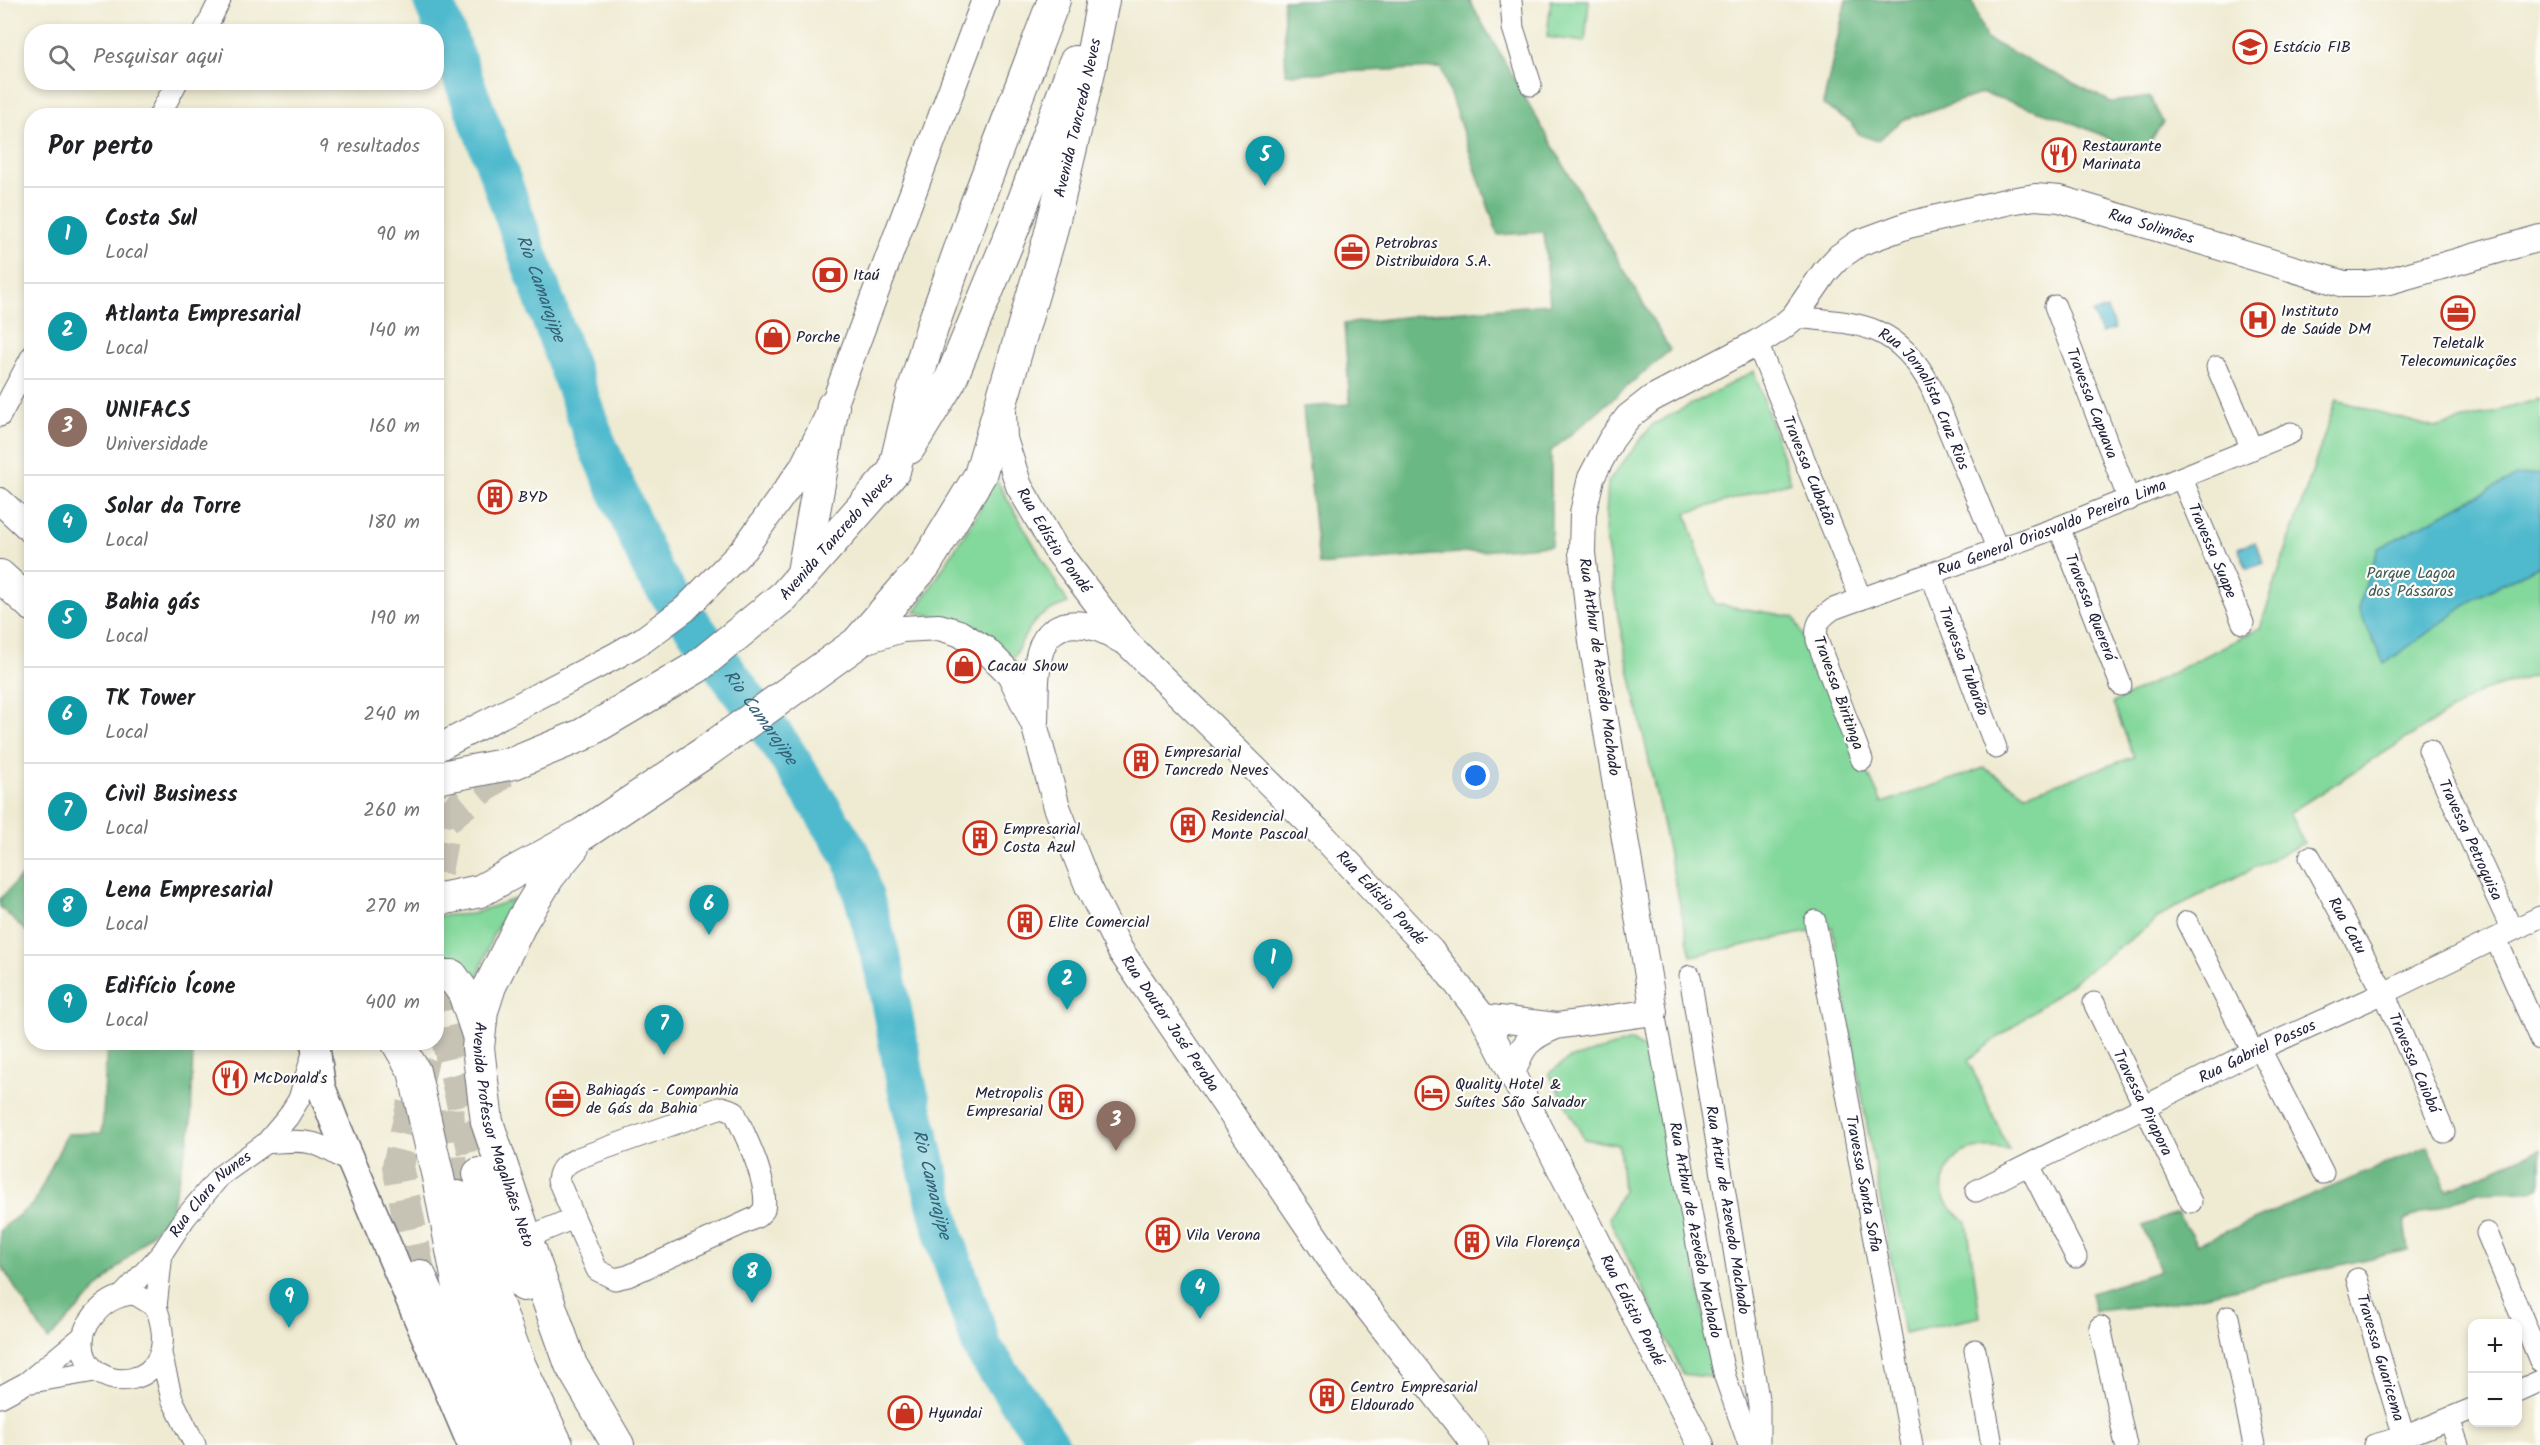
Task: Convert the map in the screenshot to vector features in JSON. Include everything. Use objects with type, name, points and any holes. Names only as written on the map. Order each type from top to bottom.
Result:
[{"type":"main road","name":"Avenida Tancredo Neves","points":[[444,777],[514,764],[582,735],[616,717],[696,667],[793,584],[894,471],[911,400],[932,328],[1054,0]]},
{"type":"main road","points":[[894,471],[950,381],[1011,233],[1057,107],[1102,0]]},
{"type":"main road","name":"Avenida Tancredo Neves","points":[[583,834],[707,751],[848,650],[925,565],[980,475],[1003,403],[1050,236],[1090,67],[1102,0]]},
{"type":"main road","points":[[793,584],[834,406]]},
{"type":"main road","points":[[0,576],[24,598]]},
{"type":"main road","points":[[444,898],[480,891],[583,834]]},
{"type":"main road","name":"Avenida Professor Magalhães Neto","points":[[583,834],[549,876],[523,918],[490,986],[482,1011],[478,1036],[487,1122],[526,1238],[571,1365],[618,1445]]},
{"type":"main road","points":[[444,976],[452,976],[464,993],[478,1036]]},
{"type":"main road","points":[[316,1050],[321,1087],[472,1445]]},
{"type":"main road","points":[[413,1057],[460,1292],[529,1445]]},
{"type":"main road","points":[[557,1445],[520,1366],[466,1178],[514,1268],[571,1365]]},
{"type":"main road","points":[[420,1276],[496,1445]]},
{"type":"street","points":[[208,24],[220,0]]},
{"type":"street","points":[[444,744],[643,640],[685,609],[744,549],[802,468],[834,406],[985,0]]},
{"type":"street","points":[[1511,0],[1513,28],[1531,85]]},
{"type":"street","points":[[163,108],[173,90]]},
{"type":"street","name":"Rua Solimões","points":[[1794,317],[1825,272],[1839,257],[1859,243],[1908,225],[2035,197],[2060,199],[2092,207],[2344,284],[2389,281],[2540,238]]},
{"type":"street","name":"Travessa Capuava","points":[[2055,306],[2129,500]]},
{"type":"street","name":"Rua Arthur de Azevêdo Machado","points":[[1749,1445],[1725,1377],[1704,1282],[1654,1012],[1592,642],[1582,553],[1583,513],[1591,478],[1611,440],[1628,417],[1651,399],[1757,343],[1794,317]]},
{"type":"street","name":"Rua Jornalista Cruz Rios","points":[[1794,317],[1851,322],[1878,331],[1900,344],[1919,364],[1931,387],[1998,550]]},
{"type":"street","name":"Travessa Cubatão","points":[[1757,343],[1861,599]]},
{"type":"street","points":[[2217,367],[2252,449]]},
{"type":"street","points":[[0,416],[24,371]]},
{"type":"street","name":"Rua Edístio Pondé","points":[[1003,403],[1004,439],[1019,486],[1055,548],[1128,644],[1377,893],[1431,951],[1483,1017],[1701,1445]]},
{"type":"street","name":"Rua General Oriosvaldo Pereira Lima","points":[[1815,626],[1833,609],[2059,527],[2291,433]]},
{"type":"street","name":"Travessa Suape","points":[[2182,479],[2243,623]]},
{"type":"street","points":[[0,501],[24,524]]},
{"type":"street","name":"Travessa Quererá","points":[[2059,527],[2121,685]]},
{"type":"street","name":"Travessa Tubarão","points":[[1931,574],[1996,748]]},
{"type":"street","points":[[1034,724],[1037,672],[1041,649],[1052,632],[1069,623],[1088,625],[1106,630],[1128,644]]},
{"type":"street","name":"Travessa Biritinga","points":[[1815,626],[1824,661],[1862,760]]},
{"type":"street","name":"Rua Doutor José Peroba","points":[[848,650],[902,629],[939,627],[959,633],[985,650],[1010,674],[1034,724],[1061,817],[1088,886],[1120,950],[1335,1266],[1475,1445]]},
{"type":"street","name":"Travessa Petroquisa","points":[[2429,750],[2504,935],[2540,1039]]},
{"type":"street","name":"Rua Catu","points":[[2310,857],[2384,993]]},
{"type":"street","name":"Rua Gabriel Passos","points":[[1976,1191],[2257,1050],[2384,993],[2540,917]]},
{"type":"street","name":"Travessa Santa Sofia","points":[[1815,921],[1912,1445]]},
{"type":"street","points":[[2187,922],[2323,1173]]},
{"type":"street","name":"Rua Artur de Azevedo Machado","points":[[1690,976],[1759,1405],[1759,1445]]},
{"type":"street","name":"Travessa Caiobá","points":[[2384,993],[2444,1132]]},
{"type":"street","name":"Travessa Pirapora","points":[[2094,1003],[2191,1202]]},
{"type":"street","points":[[1483,1017],[1556,1026],[1654,1012]]},
{"type":"street","points":[[1512,1075],[1519,1052],[1528,1040],[1556,1026]]},
{"type":"street","name":"Rua Clara Nunes","points":[[123,1295],[162,1253],[185,1218],[220,1176],[266,1143],[288,1117],[299,1099],[313,1050]]},
{"type":"street","points":[[722,1107],[734,1111],[749,1143],[764,1192],[764,1210],[757,1216],[628,1276],[615,1279],[597,1270],[574,1218],[558,1180],[559,1172],[564,1165],[722,1107]]},
{"type":"street","name":"Rua Clara Nunes","points":[[266,1143],[300,1140],[315,1143],[352,1164]]},
{"type":"street","points":[[2029,1165],[2076,1257]]},
{"type":"street","points":[[526,1238],[574,1218]]},
{"type":"street","points":[[2487,1233],[2540,1361]]},
{"type":"street","name":"Rua Clara Nunes","points":[[156,1307],[162,1253]]},
{"type":"street","name":"Travessa Guaricema","points":[[2357,1279],[2404,1437]]},
{"type":"street","points":[[161,1354],[155,1365],[144,1374],[131,1378],[105,1377],[95,1371],[87,1361],[83,1349],[83,1336],[87,1324],[96,1311],[108,1300],[135,1294],[156,1307],[163,1337],[161,1354],[172,1399],[195,1445]]},
{"type":"street","points":[[2228,1317],[2254,1445]]},
{"type":"street","points":[[2100,1327],[2126,1445]]},
{"type":"street","points":[[0,1397],[26,1383],[83,1336]]},
{"type":"street","points":[[1975,1350],[1992,1445]]},
{"type":"street","points":[[26,1383],[95,1371]]},
{"type":"street","points":[[131,1378],[172,1399]]},
{"type":"street","points":[[2522,1389],[2540,1381]]},
{"type":"street","points":[[2374,1445],[2404,1437],[2468,1411]]},
{"type":"street","points":[[2449,1419],[2458,1445]]},
{"type":"green space","points":[[1283,0],[1469,0],[1670,350],[1551,451],[1551,545],[1319,565],[1303,407],[1350,404],[1344,324],[1437,313],[1550,304],[1544,232],[1498,235],[1441,68],[1286,74]]},
{"type":"green space","points":[[1551,0],[1589,0],[1585,42],[1547,37]]},
{"type":"green space","points":[[1846,0],[1972,0],[1986,39],[2111,102],[2150,97],[2163,123],[2147,145],[2126,151],[2104,136],[2064,119],[1983,93],[1903,120],[1877,141],[1858,134],[1851,122],[1823,105]]},
{"type":"green space","name":"Parque Lagoa dos Pássaros","points":[[1754,371],[1791,482],[1686,513],[1715,604],[1794,617],[1882,803],[1984,768],[2026,794],[2134,757],[2113,703],[2260,628],[2336,400],[2435,428],[2540,399],[2540,674],[2480,692],[2289,813],[2304,843],[2170,910],[1968,1060],[2009,1150],[1982,1148],[1962,1153],[1948,1168],[1943,1182],[1943,1194],[1947,1202],[1967,1222],[1980,1317],[1904,1333],[1832,927],[1691,956],[1619,622],[1605,533],[1608,482],[1652,425]]},
{"type":"green space","points":[[994,476],[1068,603],[1047,612],[1034,623],[1014,658],[990,639],[968,627],[915,612],[978,513]]},
{"type":"green space","points":[[24,873],[24,929],[0,907],[0,899]]},
{"type":"green space","points":[[514,899],[492,937],[478,977],[444,961],[444,916],[471,914]]},
{"type":"green space","points":[[1632,1041],[1655,1056],[1716,1378],[1683,1374],[1609,1218],[1623,1190],[1619,1145],[1584,1139],[1549,1073],[1569,1059]]},
{"type":"green space","points":[[107,1050],[193,1050],[191,1128],[170,1214],[48,1340],[0,1264],[0,1230],[34,1203],[67,1134],[102,1133]]},
{"type":"green space","points":[[2428,1146],[2447,1190],[2540,1149],[2540,1187],[2532,1191],[2478,1192],[2404,1220],[2408,1250],[2165,1304],[2095,1311],[2091,1293],[2160,1271],[2143,1226],[2177,1213],[2197,1244]]},
{"type":"water","points":[[2107,309],[2115,329],[2101,333],[2092,313]]},
{"type":"water","points":[[2540,474],[2540,565],[2479,596],[2384,664],[2358,608],[2378,548],[2516,476]]},
{"type":"water","points":[[2255,542],[2264,563],[2247,569],[2238,548]]},
{"type":"waterway","name":"Rio Camarajipe","points":[[433,0],[442,24]]},
{"type":"waterway","name":"Rio Camarajipe","points":[[444,29],[595,440],[654,573],[780,744],[853,858],[884,969],[906,1083],[945,1239],[983,1349],[1050,1445]]},
{"type":"tunnel","points":[[444,829],[446,818],[514,763]]},
{"type":"tunnel","points":[[444,1026],[479,1174]]},
{"type":"tunnel","points":[[420,1276],[398,1166],[425,1050]]},
{"type":"tunnel","points":[[448,1109],[453,1182]]},
{"type":"place","name":"Estácio FIB","points":[[2250,47]]},
{"type":"place","name":"Restaurante Marinata","points":[[2059,155]]},
{"type":"place","name":"Bahia gás","points":[[1265,186]]},
{"type":"place","name":"Petrobras Distribuidora S.A.","points":[[1352,252]]},
{"type":"place","name":"Itaú","points":[[830,275]]},
{"type":"place","name":"Teletalk Telecomunicações","points":[[2458,313]]},
{"type":"place","name":"Instituto de Saúde DM","points":[[2258,320]]},
{"type":"place","name":"Porche","points":[[773,337]]},
{"type":"place","name":"BYD","points":[[495,497]]},
{"type":"place","name":"Cacau Show","points":[[964,666]]},
{"type":"place","name":"Empresarial Tancredo Neves","points":[[1141,761]]},
{"type":"place","name":"Residencial Monte Pascoal","points":[[1188,825]]},
{"type":"place","name":"Empresarial Costa Azul","points":[[980,838]]},
{"type":"place","name":"Elite Comercial","points":[[1025,922]]},
{"type":"place","name":"TK Tower","points":[[709,935]]},
{"type":"place","name":"Costa Sul","points":[[1273,989]]},
{"type":"place","name":"Atlanta Empresarial","points":[[1067,1010]]},
{"type":"place","name":"Civil Business","points":[[664,1055]]},
{"type":"place","name":"McDonald's","points":[[230,1078]]},
{"type":"place","name":"Quality Hotel & Suítes São Salvador","points":[[1432,1093]]},
{"type":"place","name":"Bahiagás - Companhia de Gás da Bahia","points":[[563,1099]]},
{"type":"place","name":"Metropolis Empresarial","points":[[1066,1102]]},
{"type":"place","name":"UNIFACS","points":[[1116,1151]]},
{"type":"place","name":"Vila Verona","points":[[1163,1235]]},
{"type":"place","name":"Vila Florença","points":[[1472,1242]]},
{"type":"place","name":"Lena Empresarial","points":[[752,1303]]},
{"type":"place","name":"Solar da Torre","points":[[1200,1319]]},
{"type":"place","name":"Edifício Ícone","points":[[289,1328]]},
{"type":"place","name":"Centro Empresarial Eldourado","points":[[1327,1396]]},
{"type":"place","name":"Hyundai","points":[[905,1413]]}]
